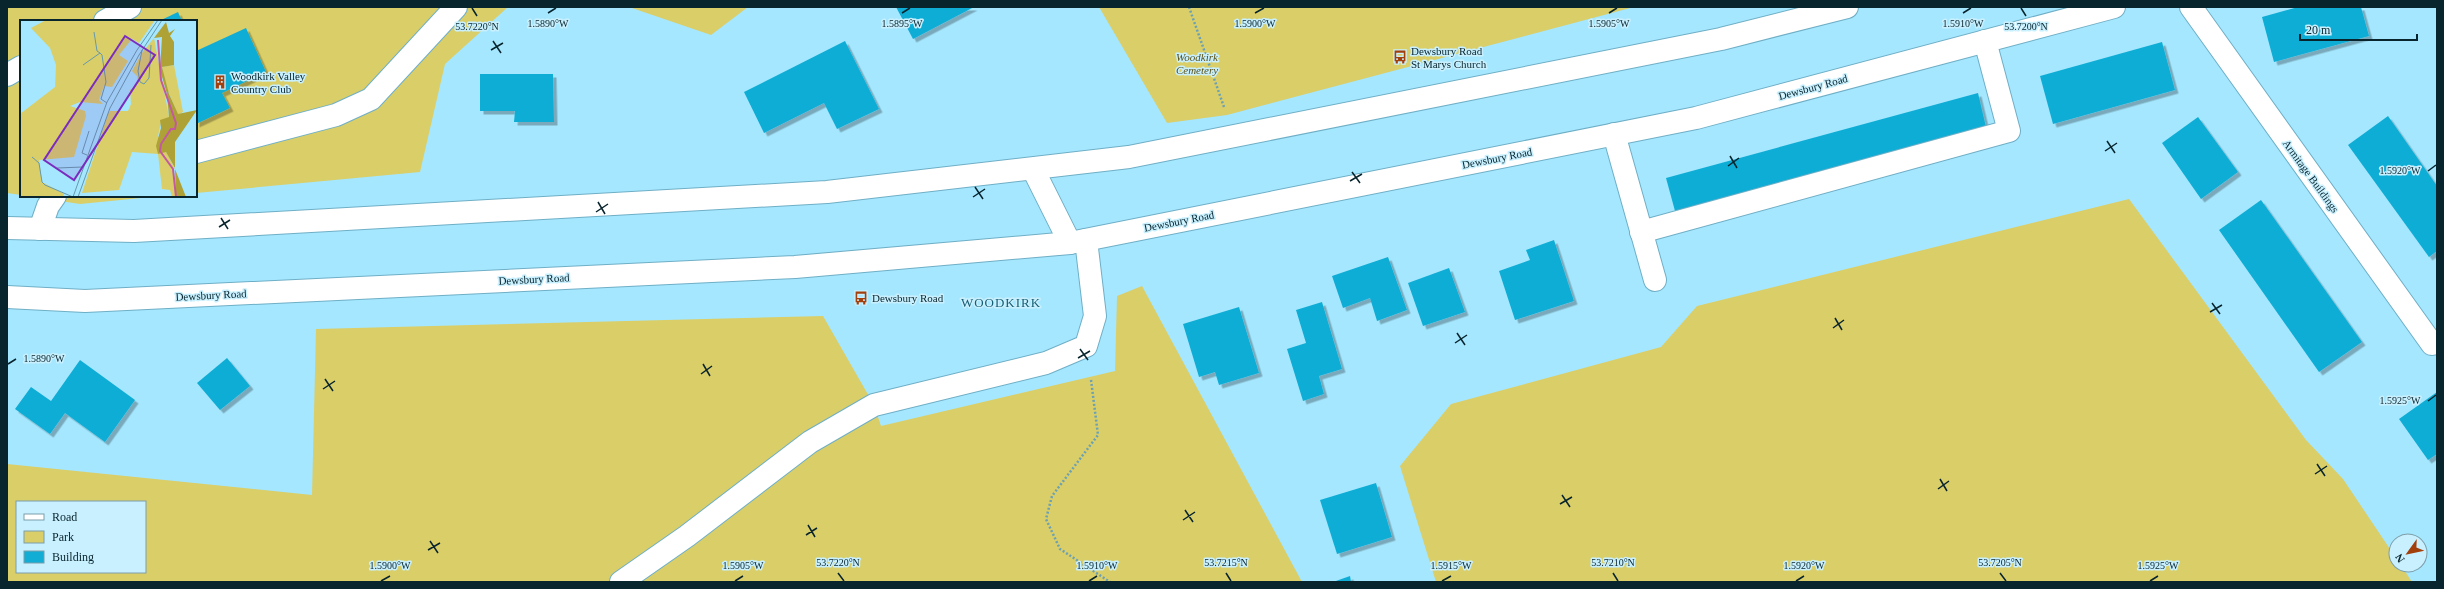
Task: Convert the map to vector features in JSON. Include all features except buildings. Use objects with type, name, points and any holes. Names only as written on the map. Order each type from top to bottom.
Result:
[{"type":"main road","points":[[107,20],[130,7]]},
{"type":"main road","points":[[197,152],[336,115],[371,99],[456,7]]},
{"type":"main road","points":[[7,228],[134,231],[819,192],[1033,169],[1129,157],[1721,39],[1847,7]]},
{"type":"main road","name":"Dewsbury Road","points":[[7,297],[85,300],[795,267],[1078,241],[1696,118],[2114,7]]},
{"type":"main road","name":"Armitage Buildings","points":[[2191,7],[2432,344]]},
{"type":"main road","points":[[1641,232],[2008,131],[1985,41]]},
{"type":"main road","points":[[7,75],[20,68]]},
{"type":"main road","points":[[1614,134],[1654,280]]},
{"type":"main road","points":[[621,582],[810,442],[874,405],[1046,363],[1086,346],[1095,316],[1078,241],[1033,169]]},
{"type":"main road","points":[[40,229],[48,206],[54,197]]},
{"type":"path","points":[[1189,7],[1226,115]]},
{"type":"path","points":[[1086,346],[1098,435],[1052,496],[1046,519],[1060,549],[1110,582]]},
{"type":"green space","points":[[7,7],[508,7],[445,64],[420,172],[197,193],[197,20],[20,20],[20,195],[7,193]]},
{"type":"green space","points":[[629,7],[748,7],[711,35]]},
{"type":"green space","name":"Woodkirk Cemetery","points":[[1099,7],[1634,7],[1227,115],[1167,123]]},
{"type":"green space","points":[[34,197],[151,197],[80,204]]},
{"type":"green space","points":[[2129,199],[2306,440],[2343,479],[2388,546],[2388,573],[2406,573],[2412,582],[1436,582],[1400,466],[1451,404],[1661,347],[1697,306]]},
{"type":"green space","points":[[1142,286],[1302,582],[7,582],[7,464],[312,495],[316,329],[823,316],[874,405],[881,426],[1115,371],[1117,296]]},
{"type":"place","name":"Dewsbury Road St Marys Church","points":[[1400,57]]},
{"type":"place","name":"Woodkirk Valley Country Club","points":[[220,82]]},
{"type":"place","name":"Dewsbury Road","points":[[861,298]]},
{"type":"district","name":"WOODKIRK","points":[[1001,302]]}]
